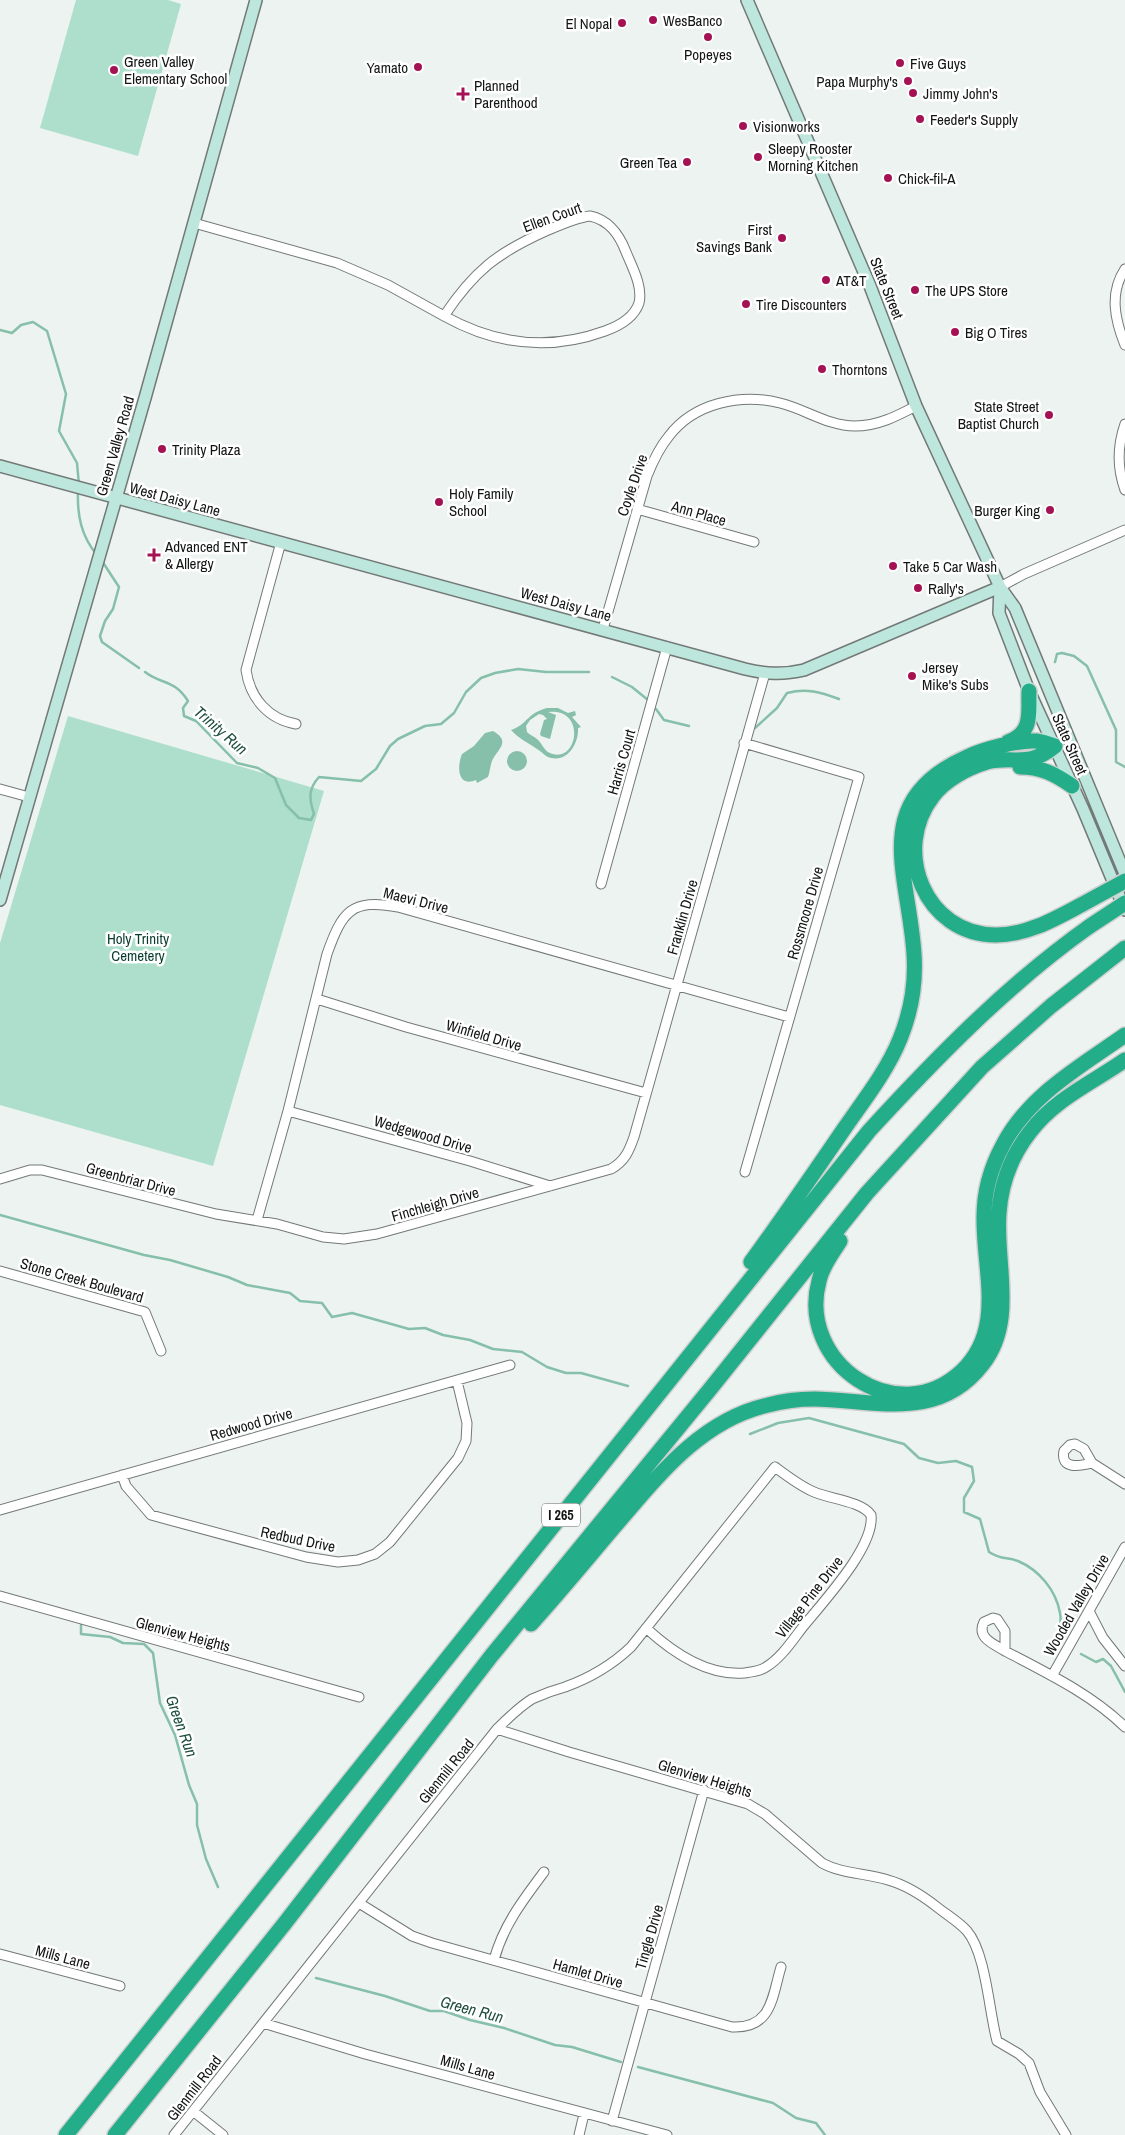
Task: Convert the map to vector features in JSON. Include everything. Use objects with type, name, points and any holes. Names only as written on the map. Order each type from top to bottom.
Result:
[{"type":"highway","points":[[667,1383],[723,1300],[781,1221],[889,1061],[907,1019],[914,976],[912,936],[900,859],[900,842],[903,824],[909,808],[929,780],[956,762],[1012,741],[1023,733],[1029,719],[1029,691]]},
{"type":"highway","points":[[987,750],[1027,741],[1038,741],[1055,746]]},
{"type":"highway","points":[[1055,746],[1038,758],[987,762],[952,779],[934,795],[924,809],[917,825],[914,843],[918,876],[924,892],[934,906],[961,927],[995,935],[1013,934],[1032,929],[1125,881]]},
{"type":"highway","points":[[974,768],[1041,769],[1058,776],[1072,786]]},
{"type":"highway","name":"I 265","points":[[66,2135],[826,1182],[869,1131],[915,1081],[992,1007],[1065,944],[1125,903]]},
{"type":"highway","name":"I 265","points":[[115,2135],[285,1923],[445,1717],[867,1193],[982,1067],[1109,958],[1125,948]]},
{"type":"highway","points":[[906,1149],[826,1263],[819,1281],[816,1301],[817,1320],[822,1338],[831,1355],[844,1370],[858,1381],[875,1390],[893,1394],[912,1394],[938,1386],[961,1372],[973,1359],[982,1344],[988,1328],[990,1311],[984,1216],[985,1198],[995,1161],[1012,1128],[1037,1100],[1068,1074],[1123,1035]]},
{"type":"highway","points":[[445,1717],[547,1606],[660,1474],[699,1438],[720,1424],[742,1413],[790,1400],[814,1399],[882,1404],[922,1403],[940,1398],[956,1390],[970,1378],[993,1349],[999,1332],[1002,1313],[999,1214],[1005,1178],[1012,1161],[1020,1145],[1042,1118],[1068,1096],[1121,1063]]},
{"type":"street","name":"Green Valley Road","points":[[0,900],[256,0]]},
{"type":"street","name":"State Street","points":[[747,0],[870,286],[916,406],[1000,587],[1015,608],[1125,874]]},
{"type":"street","name":"Ellen Court","points":[[194,223],[337,264],[388,285],[444,316],[498,338],[547,344],[582,339],[623,323],[636,310],[640,294],[632,265],[613,229],[599,218],[581,217],[528,239],[496,257],[466,286],[444,316]]},
{"type":"street","points":[[1125,269],[1117,286],[1115,315],[1125,345]]},
{"type":"street","name":"Coyle Drive","points":[[603,629],[637,510],[657,454],[678,427],[705,408],[733,400],[760,399],[780,403],[826,420],[854,426],[878,423],[916,406]]},
{"type":"street","points":[[1125,424],[1119,446],[1118,464],[1125,490]]},
{"type":"street","name":"West Daisy Lane","points":[[0,466],[115,499],[765,673],[786,675],[804,670],[1000,587]]},
{"type":"street","name":"Ann Place","points":[[637,510],[754,542]]},
{"type":"street","points":[[1000,587],[1125,530]]},
{"type":"street","points":[[281,542],[246,670],[251,689],[269,713],[282,722],[296,724]]},
{"type":"street","name":"State Street","points":[[1000,587],[998,613],[1029,691],[1055,746],[1125,910]]},
{"type":"street","name":"Harris Court","points":[[601,884],[667,647]]},
{"type":"street","name":"Franklin Drive","points":[[618,1165],[628,1154],[765,673]]},
{"type":"street","points":[[1055,746],[1069,740]]},
{"type":"street","name":"Rossmoore Drive","points":[[744,743],[859,777],[746,1172]]},
{"type":"street","points":[[0,789],[29,797]]},
{"type":"street","name":"Maevi Drive","points":[[256,1220],[288,1111],[327,954],[337,928],[347,914],[362,904],[398,907],[790,1017]]},
{"type":"street","name":"Winfield Drive","points":[[316,999],[406,1027],[646,1093]]},
{"type":"street","name":"Wedgewood Drive","points":[[288,1111],[470,1161],[551,1186]]},
{"type":"street","name":"Finchleigh Drive","points":[[256,1220],[323,1237],[354,1238],[396,1229],[611,1169],[618,1165]]},
{"type":"street","name":"Greenbriar Drive","points":[[0,1178],[30,1170],[42,1170],[216,1214],[256,1220]]},
{"type":"street","name":"Stone Creek Boulevard","points":[[0,1271],[145,1312],[161,1351]]},
{"type":"street","name":"Redwood Drive","points":[[0,1510],[510,1365]]},
{"type":"street","name":"Redbud Drive","points":[[122,1475],[126,1486],[151,1515],[306,1557],[338,1562],[358,1560],[375,1554],[390,1542],[458,1458],[466,1441],[467,1423],[457,1380]]},
{"type":"street","points":[[1092,1463],[1125,1484]]},
{"type":"street","name":"Glenmill Road","points":[[174,2135],[497,1730],[523,1705],[588,1677],[611,1664],[631,1647],[775,1467]]},
{"type":"street","name":"Village Pine Drive","points":[[646,1628],[657,1638],[691,1660],[723,1672],[744,1673],[765,1668],[772,1663],[828,1597],[864,1544],[870,1528],[871,1516],[863,1508],[800,1485],[775,1467]]},
{"type":"street","name":"Wooded Valley Drive","points":[[1052,1676],[1125,1547]]},
{"type":"street","name":"Glenview Heights","points":[[0,1596],[359,1697]]},
{"type":"street","points":[[1089,1611],[1103,1638],[1125,1666]]},
{"type":"street","points":[[1005,1650],[1093,1700],[1110,1712],[1125,1727]]},
{"type":"street","name":"Glenview Heights","points":[[497,1730],[739,1800],[765,1814],[813,1857],[832,1868],[889,1880],[912,1890],[934,1905],[968,1932],[977,1951],[984,1976],[997,2041],[1019,2054],[1029,2063],[1040,2092],[1066,2135]]},
{"type":"street","name":"Tingle Drive","points":[[612,2120],[704,1790]]},
{"type":"street","points":[[494,1960],[504,1930],[512,1915],[544,1872]]},
{"type":"street","name":"Hamlet Drive","points":[[359,1903],[412,1936],[726,2025],[749,2027],[761,2020],[766,2014],[781,1967]]},
{"type":"street","name":"Mills Lane","points":[[0,1954],[120,1986]]},
{"type":"street","name":"Mills Lane","points":[[263,2023],[365,2054],[667,2135]]},
{"type":"street","points":[[193,2111],[223,2135]]},
{"type":"street","points":[[579,2135],[584,2114]]},
{"type":"green space","points":[[76,0],[168,0],[181,4],[138,156],[40,128]]},
{"type":"green space","name":"Holy Trinity Cemetery","points":[[68,716],[324,791],[213,1166],[0,1105],[0,943]]},
{"type":"shaded area","points":[[558,708],[568,713],[575,711],[576,715],[572,717],[581,727],[578,728],[574,747],[565,756],[553,758],[546,756],[511,730],[521,725],[540,710]],"holes":[[[548,712],[560,713],[569,718],[573,726],[572,744],[567,751],[560,754],[550,753],[527,732],[526,726],[530,720],[539,714],[543,715],[547,719],[544,720],[540,734],[550,739],[556,715]]]},
{"type":"shaded area","points":[[493,731],[502,739],[502,746],[492,761],[488,777],[477,783],[476,780],[465,781],[459,770],[462,754],[474,746],[485,733]]},
{"type":"shaded area","points":[[517,751],[524,754],[527,761],[524,768],[517,771],[510,768],[507,761],[510,754]]},
{"type":"waterway","name":"Trinity Run","points":[[0,330],[12,333],[21,325],[33,322],[47,331],[66,394],[59,431],[77,463],[79,485]]},
{"type":"waterway","name":"Trinity Run","points":[[78,490],[78,508],[81,525],[87,540],[97,555]]},
{"type":"waterway","name":"Trinity Run","points":[[102,561],[119,587],[113,609],[105,621],[100,636],[102,642],[139,668]]},
{"type":"waterway","name":"Trinity Run","points":[[1055,662],[1057,654],[1062,653],[1074,656],[1087,666],[1116,730],[1116,762],[1125,767]]},
{"type":"waterway","name":"Trinity Run","points":[[145,672],[178,689],[188,701],[183,708],[184,716],[196,721],[237,763],[258,768],[275,778],[286,805],[299,818],[311,820],[314,814],[310,794],[315,781],[319,777],[361,781],[376,769],[390,746],[398,739],[425,726],[441,724],[454,713],[466,692],[481,678],[495,673],[518,669],[546,672],[589,672]]},
{"type":"waterway","name":"Trinity Run","points":[[612,677],[632,687],[648,700]]},
{"type":"waterway","name":"Trinity Run","points":[[755,728],[777,708],[787,693],[813,692],[839,699]]},
{"type":"waterway","name":"Trinity Run","points":[[656,709],[664,720],[689,726]]},
{"type":"waterway","points":[[0,1215],[144,1255],[170,1260],[228,1277],[247,1285],[290,1293],[300,1301],[322,1303],[332,1317],[352,1313],[409,1329],[425,1328],[443,1335],[470,1340],[493,1349],[522,1352],[547,1367],[566,1373],[581,1373],[628,1386]]},
{"type":"waterway","points":[[750,1434],[778,1423],[809,1418],[904,1444],[919,1458],[938,1463],[956,1461],[972,1467],[974,1481],[964,1498],[964,1512],[980,1519],[989,1552],[1026,1565],[1045,1582],[1055,1596],[1060,1613],[1061,1623],[1058,1640]]},
{"type":"waterway","name":"Green Run","points":[[81,1625],[81,1634],[110,1637],[123,1643],[144,1644],[153,1653],[160,1703],[175,1735],[189,1785],[197,1804],[197,1825],[206,1859],[218,1887]]},
{"type":"waterway","points":[[1081,1654],[1096,1662],[1103,1659],[1111,1666],[1125,1692]]},
{"type":"waterway","name":"Green Run","points":[[316,1978],[385,1996],[430,2011],[444,2011],[555,2045],[572,2047],[621,2062]]},
{"type":"waterway","name":"Green Run","points":[[638,2067],[773,2103],[796,2118],[816,2123],[825,2135]]},
{"type":"place","name":"WesBanco","points":[[653,20]]},
{"type":"place","name":"El Nopal","points":[[622,23]]},
{"type":"place","name":"Popeyes","points":[[708,37]]},
{"type":"place","name":"Five Guys","points":[[900,63]]},
{"type":"place","name":"Yamato","points":[[418,67]]},
{"type":"place","name":"Green Valley Elementary School","points":[[114,70]]},
{"type":"place","name":"Papa Murphy's","points":[[908,81]]},
{"type":"place","name":"Jimmy John's","points":[[913,93]]},
{"type":"place","name":"Planned Parenthood","points":[[463,94]]},
{"type":"place","name":"Feeder's Supply","points":[[920,119]]},
{"type":"place","name":"Visionworks","points":[[743,126]]},
{"type":"place","name":"Sleepy Rooster Morning Kitchen","points":[[758,157]]},
{"type":"place","name":"Green Tea","points":[[687,162]]},
{"type":"place","name":"Chick-fil-A","points":[[888,178]]},
{"type":"place","name":"First Savings Bank","points":[[782,238]]},
{"type":"place","name":"AT&T","points":[[826,280]]},
{"type":"place","name":"The UPS Store","points":[[915,290]]},
{"type":"place","name":"Tire Discounters","points":[[746,304]]},
{"type":"place","name":"Big O Tires","points":[[955,332]]},
{"type":"place","name":"Thorntons","points":[[822,369]]},
{"type":"place","name":"State Street Baptist Church","points":[[1049,415]]},
{"type":"place","name":"Trinity Plaza","points":[[162,449]]},
{"type":"place","name":"Holy Family School","points":[[439,502]]},
{"type":"place","name":"Burger King","points":[[1050,510]]},
{"type":"place","name":"Advanced ENT & Allergy","points":[[154,555]]},
{"type":"place","name":"Take 5 Car Wash","points":[[893,566]]},
{"type":"place","name":"Rally's","points":[[918,588]]},
{"type":"place","name":"Jersey Mike's Subs","points":[[912,676]]}]
